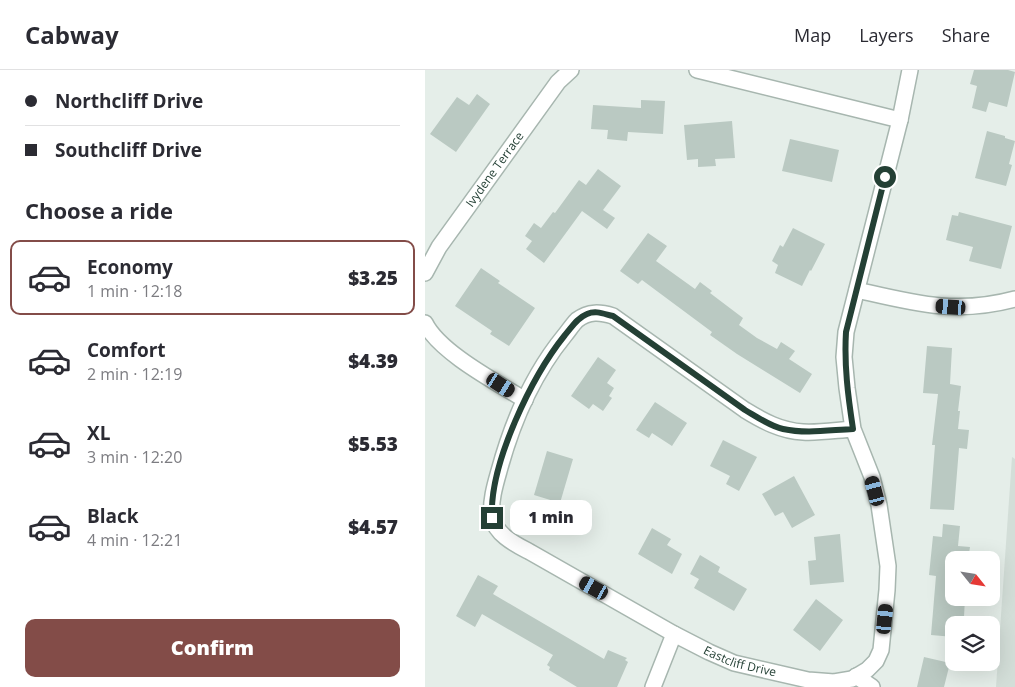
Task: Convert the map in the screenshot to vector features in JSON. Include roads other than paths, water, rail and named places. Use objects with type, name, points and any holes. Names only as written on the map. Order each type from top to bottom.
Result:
[{"type":"street","name":"Ivydene Terrace","points":[[425,273],[439,247],[558,82],[571,70]]},
{"type":"street","points":[[697,70],[900,120]]},
{"type":"street","points":[[871,687],[862,673],[875,661],[881,650],[888,566],[879,505],[872,477],[853,429],[844,357],[846,332],[900,120],[910,70]]},
{"type":"street","points":[[857,290],[913,303],[964,308],[993,305],[1015,299]]},
{"type":"street","name":"Eastcliff Drive","points":[[853,429],[803,432],[782,428],[764,421],[745,410],[613,316],[599,312],[588,314],[576,320],[553,350],[525,400],[507,441],[495,486],[492,518],[497,530],[510,540],[709,652],[734,662],[808,680],[834,682],[852,679],[862,673]]},
{"type":"street","points":[[425,323],[435,338],[447,350],[525,400]]},
{"type":"street","points":[[653,687],[674,634]]}]
